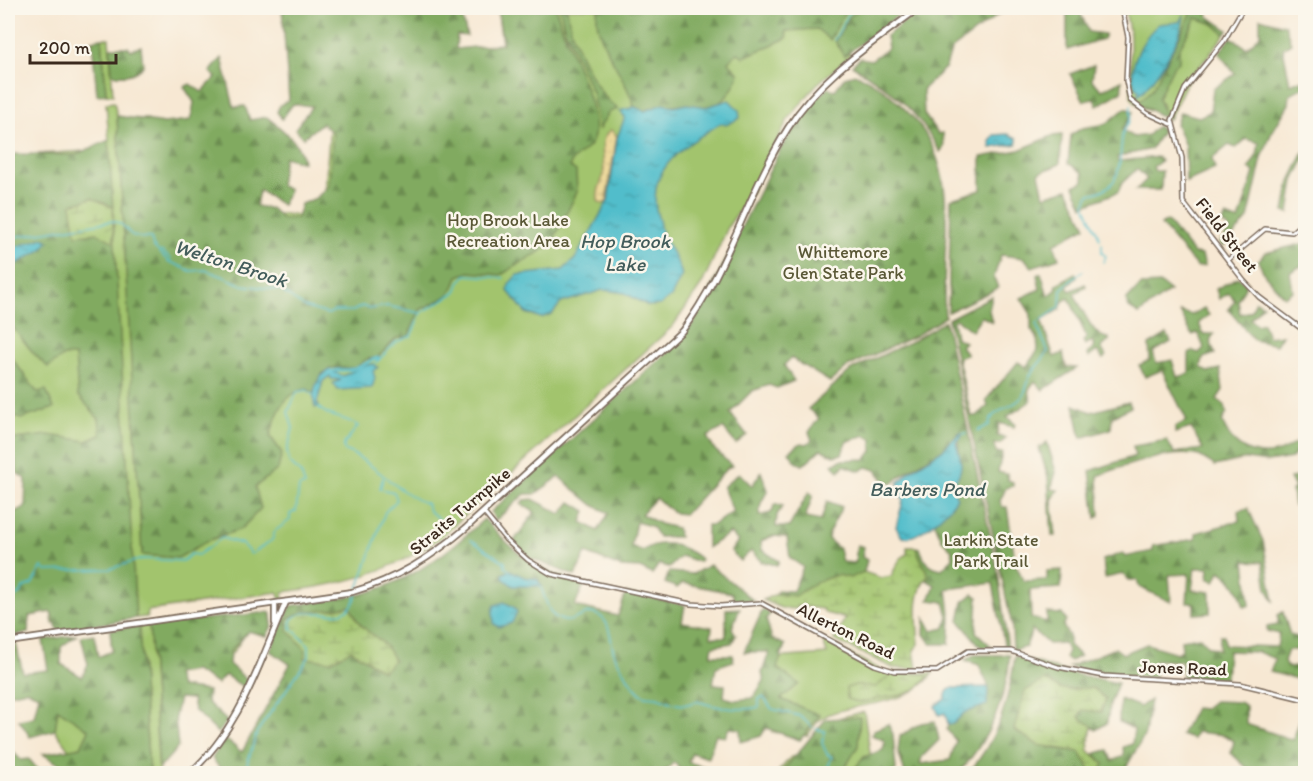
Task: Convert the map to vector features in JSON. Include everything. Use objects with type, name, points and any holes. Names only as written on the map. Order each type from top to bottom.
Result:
[{"type":"main road","name":"Straits Turnpike","points":[[8,642],[352,592],[420,564],[484,513],[682,331],[705,298],[782,138],[809,98],[842,66],[919,8]]},
{"type":"main road","points":[[189,774],[213,749],[242,707],[286,602]]},
{"type":"main road","points":[[274,629],[275,604]]},
{"type":"street","points":[[1122,8],[1128,37],[1126,81],[1130,100],[1147,113],[1171,124],[1185,89],[1224,41],[1243,8]]},
{"type":"street","name":"Field Street","points":[[1171,124],[1182,158],[1183,202],[1259,297],[1305,332]]},
{"type":"street","points":[[1228,260],[1265,229],[1292,232],[1305,220]]},
{"type":"street","name":"Allerton Road","points":[[484,513],[521,553],[551,573],[691,604],[721,606],[761,603],[846,650],[894,671],[937,671],[968,651],[1011,651],[1058,667]]},
{"type":"street","name":"Jones Road","points":[[1058,667],[1119,678],[1240,684],[1305,700]]},
{"type":"green space","points":[[282,8],[460,8],[467,36],[457,35],[456,49],[503,44],[497,8],[556,8],[592,108],[594,136],[590,145],[571,163],[570,167],[576,171],[577,192],[551,245],[501,275],[469,272],[458,276],[448,295],[420,310],[408,337],[397,338],[377,358],[367,359],[355,368],[331,368],[322,374],[315,394],[307,389],[299,391],[286,400],[278,413],[270,436],[282,453],[278,469],[255,487],[261,508],[241,529],[207,541],[178,558],[142,555],[117,116],[164,123],[191,120],[194,102],[184,87],[190,84],[202,92],[216,77],[210,72],[222,58],[234,107],[245,106],[250,120],[267,117],[294,142],[303,162],[284,157],[280,185],[289,190],[282,205],[259,190],[256,206],[272,209],[282,219],[297,218],[301,204],[316,198],[329,186],[333,133],[322,123],[303,138],[295,129],[312,106],[293,104],[282,119],[277,112],[280,105],[289,100]]},
{"type":"green space","name":"Hop Brook Lake Recreation Area","points":[[497,8],[868,8],[838,37],[851,55],[816,85],[787,121],[750,195],[729,225],[702,284],[673,326],[439,539],[421,551],[383,569],[325,586],[283,592],[283,600],[279,598],[278,592],[147,611],[147,617],[136,618],[135,612],[53,624],[51,612],[30,616],[22,634],[8,636],[34,510],[30,469],[8,460],[8,156],[85,151],[110,153],[106,103],[114,102],[119,155],[121,118],[148,119],[150,128],[257,213],[323,216],[334,70],[502,44]]},
{"type":"green space","points":[[560,8],[567,8],[572,33],[592,77],[600,90],[618,109],[609,112],[599,129],[592,92],[565,30]]},
{"type":"green space","points":[[598,8],[847,8],[830,40],[817,29],[786,31],[787,38],[744,57],[738,53],[728,61],[739,74],[731,91],[721,101],[711,106],[660,106],[645,111],[634,107],[604,44],[597,20]]},
{"type":"green space","points":[[861,8],[908,8],[844,56],[835,41],[850,16]]},
{"type":"green space","points":[[923,8],[1007,8],[951,50],[946,67],[923,89],[924,114],[938,134],[943,133],[944,147],[940,152],[922,123],[902,102],[852,65],[860,58],[871,60],[888,48],[886,36]]},
{"type":"green space","points":[[1067,8],[1078,8],[1089,32],[1105,34],[1103,39],[1067,50]]},
{"type":"green space","points":[[1186,8],[1205,8],[1208,16],[1228,30],[1225,34],[1214,24],[1196,18],[1179,49],[1179,62],[1174,65],[1158,98],[1164,114],[1170,117],[1168,120],[1138,103],[1153,88],[1191,14]]},
{"type":"green space","points":[[1208,8],[1204,18],[1195,16],[1190,29],[1196,17],[1214,24],[1225,34],[1186,84],[1170,117],[1164,114],[1162,104],[1158,99],[1178,50],[1149,111],[1136,104],[1131,97],[1130,35],[1125,10]]},
{"type":"green space","points":[[1260,18],[1285,25],[1291,43],[1283,48],[1290,84],[1301,80],[1305,86],[1290,94],[1289,104],[1271,134],[1262,158],[1248,219],[1223,247],[1219,243],[1230,230],[1222,223],[1226,216],[1239,221],[1254,172],[1249,168],[1257,155],[1259,143],[1246,139],[1236,148],[1229,145],[1212,159],[1215,169],[1186,182],[1185,146],[1176,124],[1180,112],[1199,117],[1210,112],[1213,89],[1235,74],[1219,53],[1231,37],[1247,48],[1260,35]]},
{"type":"green space","points":[[102,38],[109,38],[113,95],[106,94]]},
{"type":"green space","points":[[102,38],[106,94],[97,95],[92,40]]},
{"type":"green space","points":[[141,46],[143,66],[129,74],[112,74],[110,47],[128,47],[131,50]]},
{"type":"green space","points":[[1094,65],[1092,80],[1102,90],[1122,80],[1122,91],[1097,106],[1094,99],[1084,101],[1070,74]]},
{"type":"green space","name":"Whittemore Glen State Park","points":[[855,74],[881,88],[904,108],[924,131],[936,155],[943,181],[946,207],[945,317],[915,336],[847,367],[830,382],[791,358],[784,365],[794,381],[777,388],[769,385],[752,391],[730,413],[747,435],[736,444],[723,428],[707,437],[714,449],[732,466],[727,468],[685,514],[674,513],[656,498],[641,514],[660,524],[677,528],[679,537],[659,537],[651,526],[636,522],[631,546],[642,551],[657,544],[672,544],[694,554],[701,559],[699,562],[681,556],[669,568],[659,564],[652,574],[640,568],[620,567],[586,553],[575,576],[528,557],[514,541],[535,512],[521,504],[524,500],[533,499],[561,514],[571,502],[586,511],[582,522],[598,531],[609,513],[593,505],[559,477],[535,494],[525,494],[495,521],[491,512],[671,349],[695,321],[781,148],[809,107],[828,88],[835,90],[845,77]]},
{"type":"green space","points":[[1126,108],[1133,112],[1122,130],[1134,137],[1148,135],[1157,126],[1163,130],[1151,149],[1117,157],[1118,161],[1158,157],[1161,161],[1153,167],[1155,171],[1162,171],[1161,190],[1136,190],[1147,179],[1137,169],[1122,183],[1118,192],[1083,206],[1074,186],[1084,181],[1082,172],[1068,163],[1071,135],[1082,128],[1106,124]]},
{"type":"green space","points":[[1062,135],[1060,164],[1039,173],[1044,196],[1068,189],[1086,227],[1054,244],[1059,258],[1032,267],[1024,258],[1001,255],[994,277],[998,288],[948,312],[951,199],[981,190],[981,157],[1019,150],[1052,136]]},
{"type":"green space","points":[[109,140],[136,618],[58,631],[51,612],[29,616],[28,633],[8,636],[8,515],[25,507],[26,479],[17,473],[15,459],[8,459],[8,440],[48,435],[87,441],[101,435],[99,419],[78,395],[75,356],[64,356],[48,367],[8,322],[8,154],[75,155]]},
{"type":"green space","points":[[1305,150],[1305,158],[1294,181],[1289,213],[1284,212],[1290,181]]},
{"type":"green space","points":[[92,198],[113,207],[114,242],[97,233],[76,235],[71,204]]},
{"type":"green space","points":[[1167,221],[1194,254],[1202,255],[1205,266],[1197,267],[1161,225]]},
{"type":"green space","points":[[1305,243],[1305,264],[1290,272],[1293,291],[1284,297],[1265,275],[1258,261],[1265,253]]},
{"type":"green space","points":[[1041,273],[1048,296],[1057,289],[1056,285],[1075,273],[1077,277],[1067,287],[1070,291],[1085,284],[1086,286],[1074,294],[1093,328],[1103,337],[1109,338],[1109,341],[1101,348],[1106,356],[1103,359],[1097,351],[1089,357],[1087,354],[1095,346],[1092,341],[1085,345],[1083,341],[1087,338],[1069,298],[1063,301],[1060,309],[1041,320],[1054,357],[1063,353],[1066,367],[1077,368],[1043,390],[1035,381],[1029,389],[1031,401],[1007,417],[1015,424],[1014,427],[999,423],[997,436],[1006,438],[1000,444],[994,444],[996,452],[1002,453],[998,472],[1007,474],[1008,480],[1013,482],[1013,486],[1006,488],[1000,501],[1002,507],[1007,507],[1014,553],[1012,557],[1024,581],[1047,580],[1047,571],[1062,570],[1061,588],[1030,590],[1031,618],[1047,622],[1047,613],[1062,614],[1066,620],[1063,626],[1069,636],[1069,645],[1080,656],[1070,661],[1065,658],[1068,651],[1064,643],[1048,644],[1032,629],[1026,647],[1013,650],[1012,626],[948,319],[992,296],[989,310],[992,322],[981,316],[972,331],[956,319],[953,321],[956,338],[965,342],[961,346],[967,354],[958,358],[971,416],[976,416],[988,406],[986,400],[1018,362],[1026,367],[1038,350],[1037,337],[1031,330],[1031,314],[1021,298],[1040,289],[1037,275]]},
{"type":"green space","points":[[1238,277],[1246,285],[1238,300],[1240,314],[1251,311],[1256,301],[1263,305],[1250,319],[1257,325],[1263,323],[1268,337],[1282,335],[1276,345],[1254,340],[1228,309],[1235,301],[1229,293],[1219,299],[1216,289]]},
{"type":"green space","points":[[1161,284],[1170,291],[1139,314],[1129,308],[1126,301],[1141,285]]},
{"type":"green space","points":[[1204,308],[1209,315],[1199,323],[1203,334],[1214,334],[1210,340],[1215,354],[1203,358],[1201,367],[1208,372],[1220,369],[1223,390],[1217,399],[1224,405],[1227,413],[1222,421],[1227,432],[1243,448],[1252,452],[1273,453],[1295,443],[1300,449],[1292,458],[1268,462],[1246,459],[1215,466],[1199,456],[1188,454],[1162,457],[1121,468],[1098,476],[1100,516],[1096,518],[1090,471],[1135,456],[1133,446],[1167,440],[1174,453],[1203,449],[1191,428],[1175,433],[1175,427],[1187,421],[1162,370],[1145,377],[1139,365],[1150,360],[1149,345],[1167,334],[1171,342],[1153,352],[1156,363],[1172,360],[1177,377],[1189,374],[1189,354],[1193,351],[1199,353],[1204,348],[1198,333],[1192,335],[1180,312],[1192,315]]},
{"type":"green space","name":"Larkin State Park Trail","points":[[945,321],[998,573],[1008,649],[1005,649],[993,583],[947,589],[951,620],[949,644],[931,644],[924,634],[925,618],[932,631],[945,628],[948,616],[944,602],[929,600],[935,585],[925,579],[928,575],[915,547],[920,548],[928,563],[937,568],[942,569],[953,558],[952,550],[942,540],[934,521],[952,506],[959,456],[959,432],[945,447],[893,483],[884,481],[876,470],[867,467],[860,471],[844,465],[839,471],[832,464],[841,460],[866,459],[872,451],[872,439],[865,435],[846,442],[842,454],[834,456],[821,449],[803,465],[796,462],[789,452],[801,443],[807,444],[812,440],[809,432],[819,418],[808,409],[851,370],[914,340]]},
{"type":"green space","points":[[8,353],[37,392],[46,390],[54,408],[21,419],[8,413]]},
{"type":"green space","points":[[1129,402],[1131,407],[1112,417],[1111,429],[1081,438],[1074,405],[1091,412]]},
{"type":"green space","points":[[1047,442],[1056,472],[1051,489],[1058,490],[1052,500],[1056,536],[1052,536],[1048,477],[1039,448]]},
{"type":"green space","points":[[761,472],[768,490],[761,503],[759,516],[771,513],[775,504],[783,506],[777,515],[776,527],[789,527],[809,492],[813,495],[805,518],[821,521],[827,501],[842,507],[829,532],[828,539],[839,549],[842,562],[855,563],[857,545],[864,547],[862,557],[867,560],[864,572],[850,578],[837,575],[817,582],[795,596],[776,594],[778,590],[793,591],[803,567],[790,558],[787,537],[773,536],[761,541],[762,550],[779,561],[777,565],[762,562],[751,551],[740,561],[731,551],[738,541],[730,533],[707,548],[707,525],[713,525],[733,512],[723,487],[739,473],[752,486]]},
{"type":"green space","points":[[1296,477],[1305,504],[1305,521],[1302,506],[1294,506],[1292,490],[1295,488],[1290,478]]},
{"type":"green space","points":[[1248,508],[1263,541],[1274,602],[1267,589],[1263,562],[1245,561],[1250,605],[1244,607],[1236,586],[1225,574],[1220,571],[1215,582],[1208,578],[1209,568],[1195,568],[1192,590],[1210,592],[1210,613],[1194,614],[1194,603],[1187,603],[1189,574],[1169,575],[1171,602],[1139,587],[1137,580],[1128,580],[1123,574],[1105,578],[1103,560],[1123,553],[1125,557],[1153,551],[1153,546],[1196,539],[1196,533],[1239,521],[1238,511]]},
{"type":"green space","points":[[484,519],[528,560],[552,573],[584,584],[575,606],[618,616],[626,593],[685,605],[682,622],[712,627],[711,637],[726,637],[726,609],[740,608],[732,628],[736,635],[732,643],[713,646],[711,655],[733,655],[733,661],[716,667],[713,684],[725,685],[724,697],[735,700],[753,698],[764,681],[762,673],[769,652],[744,652],[763,609],[770,614],[766,619],[772,639],[785,645],[777,668],[799,684],[781,699],[820,715],[800,740],[766,728],[761,736],[741,742],[740,729],[729,728],[725,737],[716,734],[708,758],[692,753],[688,762],[710,769],[707,773],[683,773],[674,762],[662,774],[224,774],[212,758],[225,739],[242,752],[290,664],[270,651],[291,606],[360,595],[401,580],[445,553]]},
{"type":"green space","points":[[907,547],[915,547],[928,575],[918,599],[919,644],[914,650],[917,669],[893,668],[834,640],[845,618],[825,613],[823,609],[796,606],[797,609],[781,608],[763,600],[776,594],[795,596],[817,582],[837,575],[850,578],[864,572],[881,578],[891,576],[900,559],[907,554]]},
{"type":"green space","points":[[710,565],[754,601],[735,601],[732,593],[683,583],[677,588],[665,583],[669,572],[693,574]]},
{"type":"green space","points":[[973,594],[978,597],[976,632],[992,647],[981,647],[959,621],[963,602]]},
{"type":"green space","points":[[349,606],[360,624],[383,643],[394,660],[383,671],[351,650],[331,661],[304,658],[306,650],[288,630],[288,619],[295,615]]},
{"type":"green space","points":[[270,612],[272,625],[267,636],[248,631],[230,651],[229,664],[248,681],[245,688],[225,675],[217,684],[195,671],[176,674],[180,687],[208,691],[207,702],[227,721],[218,733],[194,710],[192,699],[179,698],[175,716],[178,747],[159,769],[149,625]]},
{"type":"green space","points":[[1283,612],[1290,635],[1298,637],[1301,650],[1288,650],[1284,661],[1287,667],[1305,665],[1305,681],[1270,672],[1275,659],[1258,652],[1228,651],[1226,679],[1182,676],[1182,661],[1155,660],[1155,677],[1122,676],[1069,667],[1115,648],[1123,654],[1147,644],[1177,653],[1182,650],[1181,640],[1200,637],[1208,646],[1219,650],[1220,635],[1224,635],[1225,645],[1277,647],[1279,634],[1267,631],[1267,627],[1278,625],[1278,615]]},
{"type":"green space","points":[[271,614],[272,625],[267,636],[248,631],[227,660],[172,675],[151,654],[159,774],[149,773],[141,654],[112,648],[110,630],[161,623],[162,629]]},
{"type":"green space","points":[[139,626],[149,773],[93,774],[56,763],[43,754],[81,747],[89,730],[58,709],[55,730],[30,737],[19,720],[34,717],[39,695],[26,690],[8,694],[8,673],[12,672],[8,646],[16,644],[23,673],[48,670],[43,640],[77,635],[61,647],[61,664],[82,677],[88,664],[81,636],[94,634],[98,657],[112,651],[110,630]]},
{"type":"green space","points":[[823,640],[885,672],[933,673],[912,692],[829,714],[818,721],[807,736],[772,732],[774,658],[827,654]]},
{"type":"green space","points":[[974,655],[1010,655],[1005,688],[987,734],[958,773],[905,773],[898,751],[900,736],[921,723],[935,721],[939,740],[922,757],[920,764],[950,760],[956,741],[947,730],[948,724],[953,724],[964,713],[987,704],[988,685],[979,665],[965,660]]},
{"type":"green space","points":[[1015,656],[1070,673],[1118,683],[1110,704],[1107,723],[1096,730],[1079,717],[1094,689],[1049,748],[1080,752],[1092,773],[967,774],[987,748],[994,734],[1005,704]]},
{"type":"green space","points":[[893,673],[925,674],[928,677],[920,686],[905,694],[864,702],[847,699],[846,688],[856,685],[876,687]]},
{"type":"green space","points":[[1045,680],[1060,689],[1093,688],[1106,699],[1101,712],[1082,710],[1079,717],[1092,726],[1088,750],[1104,764],[1099,773],[1092,773],[1080,752],[1038,745],[1014,730],[1025,691]]},
{"type":"green space","points":[[1120,699],[1140,707],[1150,700],[1145,734],[1123,773],[1099,773],[1104,764],[1093,754],[1108,750],[1112,761],[1124,756],[1123,747],[1132,744],[1134,729],[1119,722]]},
{"type":"green space","points":[[1214,701],[1239,702],[1246,706],[1246,724],[1293,740],[1305,705],[1305,773],[1249,773],[1248,769],[1231,753],[1234,741],[1224,735],[1196,732],[1193,739],[1181,735],[1195,708],[1204,709]]},
{"type":"green space","points":[[57,708],[89,730],[81,747],[69,750],[55,730]]},
{"type":"green space","points":[[864,712],[873,773],[776,774],[791,757],[799,756],[817,730],[832,754],[849,748],[841,717]]},
{"type":"green space","points":[[860,717],[858,746],[842,773],[781,773],[826,719]]},
{"type":"green space","points":[[888,724],[893,734],[896,770],[892,773],[851,773],[864,757],[883,750],[885,741],[872,735],[874,730]]},
{"type":"green space","points":[[8,747],[21,760],[29,759],[39,771],[48,767],[59,773],[8,773]]},
{"type":"sand","points":[[611,130],[617,136],[608,201],[603,204],[598,201],[604,171],[602,145]]},
{"type":"water","points":[[1184,15],[1173,48],[1151,81],[1136,98],[1139,91],[1134,84],[1133,75],[1141,46],[1159,24],[1179,22]]},
{"type":"water","name":"Hop Brook Lake","points":[[729,100],[739,110],[740,118],[726,125],[721,123],[680,151],[661,174],[656,187],[655,202],[661,232],[682,275],[671,297],[660,305],[648,306],[625,293],[603,290],[561,303],[552,314],[541,318],[526,313],[508,291],[509,284],[517,275],[563,270],[575,259],[608,201],[617,138],[625,117],[620,111],[634,107],[645,111],[663,104],[674,107],[687,104],[706,107]]},
{"type":"water","points":[[1008,134],[1017,138],[1017,144],[991,148],[990,142],[994,135]]},
{"type":"water","points":[[43,238],[49,241],[41,250],[8,269],[8,249]]},
{"type":"water","points":[[373,364],[378,367],[373,371],[375,378],[372,388],[338,390],[333,383],[341,380],[331,379],[330,376],[323,381],[317,403],[319,406],[315,408],[316,386],[321,376],[330,370],[343,376],[363,366]]},
{"type":"water","name":"Barbers Pond","points":[[961,432],[962,436],[956,442],[961,470],[952,486],[957,498],[940,518],[924,530],[916,535],[902,537],[896,527],[903,501],[898,483],[909,472],[942,450]]},
{"type":"water","points":[[510,570],[524,577],[537,579],[542,586],[513,586],[503,578],[503,574]]},
{"type":"water","points":[[504,602],[514,607],[517,612],[512,623],[499,627],[494,624],[493,611],[495,605]]},
{"type":"water","points":[[988,687],[987,705],[964,713],[953,724],[948,724],[945,713],[939,715],[935,706],[945,699],[951,688]]},
{"type":"waterway","points":[[834,40],[849,13],[857,8]]},
{"type":"waterway","points":[[1100,239],[1085,205],[1089,194],[1108,187],[1114,181],[1119,166],[1124,130],[1131,118],[1131,106]]},
{"type":"waterway","name":"Welton Brook","points":[[8,238],[113,221],[122,225],[134,236],[151,238],[153,246],[168,261],[191,271],[205,270],[242,285],[280,290],[304,307],[328,314],[334,311],[353,311],[362,306],[369,309],[387,306],[420,313]]},
{"type":"waterway","points":[[1102,244],[1102,253],[1106,256],[1103,262]]},
{"type":"waterway","name":"Welton Brook","points":[[161,251],[171,259]]},
{"type":"waterway","points":[[977,431],[989,425],[993,416],[1022,396],[1031,374],[1048,351],[1036,324],[1060,307],[1061,289],[1083,271]]},
{"type":"waterway","points":[[375,364],[396,342],[411,336],[421,313],[456,292],[460,281],[466,275],[504,278]]},
{"type":"waterway","points":[[328,373],[354,369],[379,358]]},
{"type":"waterway","points":[[253,553],[272,540],[275,531],[290,520],[290,514],[296,511],[299,487],[305,485],[301,474],[289,462],[287,451],[293,428],[288,412],[297,392],[307,390],[314,396]]},
{"type":"waterway","points":[[318,407],[327,414],[348,420],[358,426],[344,444],[344,450],[355,455],[405,492],[427,504],[429,511],[446,524]]},
{"type":"waterway","points":[[963,434],[967,433]]},
{"type":"waterway","points":[[358,589],[385,512],[397,500],[394,492],[380,489],[383,478]]},
{"type":"waterway","points":[[8,602],[21,593],[23,588],[32,584],[42,567],[46,571],[109,569],[142,559],[183,561],[191,554],[198,555],[222,538],[242,544],[251,554]]},
{"type":"waterway","points":[[471,540],[505,562],[505,567],[510,571]]},
{"type":"waterway","points":[[540,586],[551,613],[560,620],[569,621],[590,613],[606,622],[619,663],[643,695],[681,705],[696,701],[735,709],[759,707],[759,699],[763,697],[772,709],[800,716],[812,727]]},
{"type":"waterway","points":[[244,774],[257,732],[309,657],[309,645],[291,628],[291,620],[308,613],[346,611],[353,605],[357,593]]},
{"type":"waterway","points":[[816,729],[825,731],[822,743],[827,754],[832,757],[825,774]]}]
